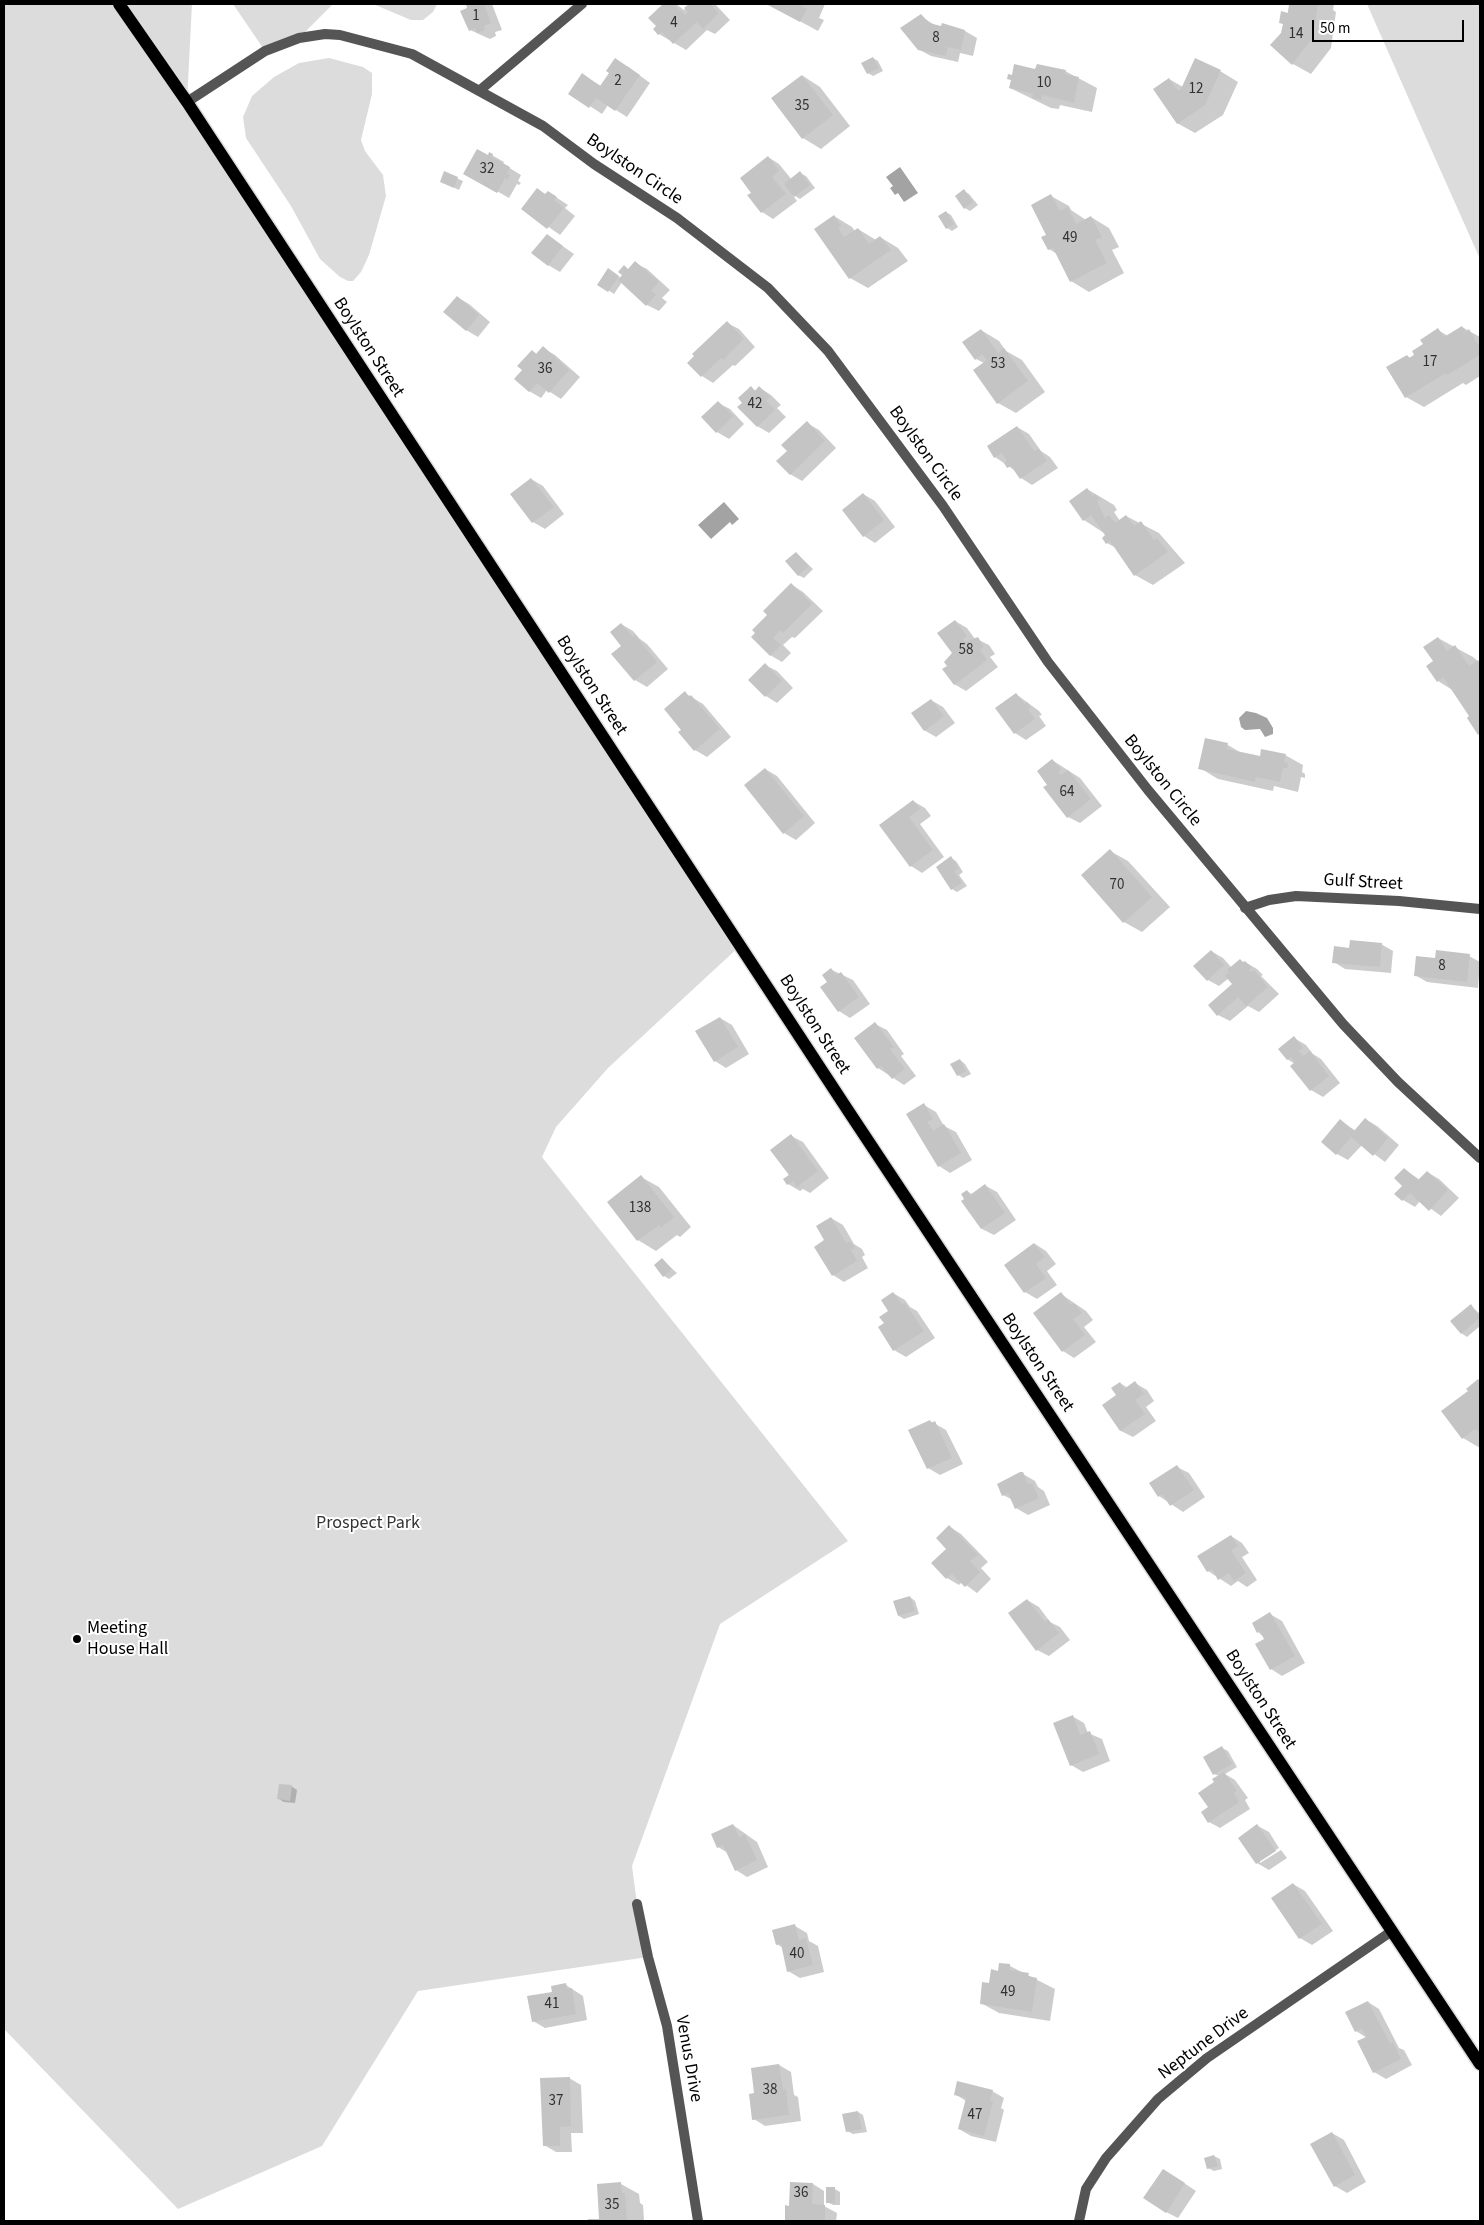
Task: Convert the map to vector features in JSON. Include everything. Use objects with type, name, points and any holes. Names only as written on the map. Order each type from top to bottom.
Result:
[{"type":"main road","name":"Boylston Street","points":[[119,4],[187,102],[849,1112],[1480,2064]]},
{"type":"street","points":[[479,91],[582,4]]},
{"type":"street","name":"Boylston Circle","points":[[187,102],[265,51],[299,38],[325,34],[340,35],[412,54],[543,126],[594,164],[677,218],[768,288],[828,351],[943,506],[1048,662],[1148,790],[1343,1024],[1398,1082],[1480,1158]]},
{"type":"street","name":"Gulf Street","points":[[1245,908],[1270,900],[1296,896],[1399,901],[1480,909]]},
{"type":"street","name":"Venus Drive","points":[[637,1904],[648,1957],[667,2026],[698,2221]]},
{"type":"street","name":"Neptune Drive","points":[[1079,2221],[1086,2189],[1101,2166],[1158,2099],[1207,2058],[1392,1931]]},
{"type":"green space","name":"Prospect Park","points":[[4,4],[192,4],[187,102],[741,945],[608,1068],[556,1127],[542,1157],[848,1541],[720,1624],[632,1866],[637,1904],[648,1957],[418,1991],[322,2146],[178,2209],[4,2029]]},
{"type":"green space","points":[[233,4],[333,4],[299,38],[265,51]]},
{"type":"green space","points":[[373,4],[437,4],[433,12],[423,20],[411,20]]},
{"type":"green space","points":[[1367,4],[1480,4],[1480,259],[1427,140]]},
{"type":"green space","points":[[329,58],[363,67],[372,73],[372,94],[361,140],[365,151],[383,175],[386,196],[369,255],[361,272],[353,281],[340,277],[320,259],[291,206],[246,138],[243,117],[252,96],[274,77],[299,63]]},
{"type":"shaded area","points":[[900,167],[918,193],[904,202],[898,193],[895,195],[890,188],[893,186],[886,177]]},
{"type":"shaded area","points":[[724,502],[739,519],[732,525],[730,522],[711,539],[698,525]]},
{"type":"shaded area","points":[[1246,711],[1267,718],[1273,728],[1273,734],[1265,737],[1260,729],[1245,730],[1241,727],[1239,718]]},
{"type":"building","points":[[466,4],[484,4],[491,23],[484,26],[485,30],[477,33],[475,28],[469,31],[460,11],[467,8]]},
{"type":"building","points":[[663,4],[674,4],[685,15],[688,12],[684,8],[689,4],[710,4],[719,13],[703,29],[697,22],[673,44],[662,32],[658,35],[653,29],[656,26],[648,18]]},
{"type":"building","points":[[766,4],[803,4],[802,6],[807,9],[800,22]]},
{"type":"building","points":[[1289,4],[1318,4],[1313,37],[1292,65],[1270,45],[1281,33],[1283,24],[1279,23],[1281,11],[1288,13]]},
{"type":"building","points":[[921,14],[929,23],[941,26],[942,23],[965,30],[961,50],[948,47],[946,56],[918,50],[900,28]]},
{"type":"building","points":[[873,57],[879,68],[867,74],[861,63]]},
{"type":"building","points":[[615,58],[640,75],[615,111],[596,98],[589,108],[568,94],[582,73],[600,86],[609,73],[606,71]]},
{"type":"building","points":[[1195,58],[1221,70],[1205,105],[1177,124],[1153,89],[1169,78],[1178,91],[1181,89]]},
{"type":"building","points":[[1014,64],[1035,69],[1037,64],[1066,70],[1065,74],[1079,77],[1074,103],[1042,95],[1041,100],[1032,98],[1033,94],[1009,88],[1011,80],[1007,79],[1008,74],[1012,75]]},
{"type":"building","points":[[802,75],[833,115],[802,139],[771,98]]},
{"type":"building","points":[[477,149],[488,155],[489,152],[493,154],[492,157],[510,167],[507,173],[510,175],[507,180],[505,178],[497,193],[463,174]]},
{"type":"building","points":[[768,156],[779,171],[772,177],[786,194],[761,213],[747,195],[751,193],[740,178]]},
{"type":"building","points":[[444,171],[458,177],[454,188],[440,182]]},
{"type":"building","points":[[800,171],[810,185],[794,197],[784,184]]},
{"type":"building","points":[[537,188],[545,194],[548,191],[557,197],[554,200],[564,208],[547,229],[521,209]]},
{"type":"building","points":[[964,189],[973,202],[964,209],[955,196]]},
{"type":"building","points":[[1051,194],[1060,211],[1068,207],[1076,224],[1091,216],[1102,237],[1095,240],[1107,263],[1070,282],[1053,248],[1048,250],[1041,237],[1046,235],[1031,205]]},
{"type":"building","points":[[946,211],[954,224],[946,229],[938,216]]},
{"type":"building","points":[[834,215],[841,226],[838,228],[844,237],[858,228],[869,244],[880,236],[891,250],[849,279],[814,229]]},
{"type":"building","points":[[547,234],[563,246],[548,266],[531,253]]},
{"type":"building","points":[[635,261],[659,282],[651,291],[656,295],[646,306],[618,280],[622,275],[618,272],[624,265],[628,269]]},
{"type":"building","points":[[608,268],[619,276],[608,292],[597,285]]},
{"type":"building","points":[[457,296],[479,315],[466,331],[443,312]]},
{"type":"building","points":[[727,321],[744,339],[723,360],[721,358],[701,377],[687,363],[694,356],[692,354]]},
{"type":"building","points":[[1462,326],[1466,332],[1469,329],[1480,348],[1480,355],[1405,398],[1386,367],[1407,355],[1409,358],[1414,355],[1412,351],[1423,344],[1420,340],[1438,328],[1444,337]]},
{"type":"building","points":[[981,329],[998,353],[1004,348],[1028,381],[997,404],[973,370],[987,360],[982,354],[975,360],[962,342]]},
{"type":"building","points":[[543,346],[569,370],[549,393],[537,383],[529,392],[514,379],[522,370],[517,366],[532,350],[536,354]]},
{"type":"building","points":[[751,386],[755,391],[759,386],[770,397],[766,401],[775,410],[757,427],[737,407],[742,403],[738,398]]},
{"type":"building","points":[[718,401],[733,416],[716,433],[701,417]]},
{"type":"building","points":[[807,421],[825,441],[790,475],[776,461],[787,451],[781,445]]},
{"type":"building","points":[[1017,426],[1034,451],[1039,449],[1047,461],[1020,479],[1011,466],[1007,468],[1004,463],[1007,461],[1002,453],[994,458],[987,446]]},
{"type":"building","points":[[531,478],[554,507],[532,523],[510,494]]},
{"type":"building","points":[[1087,488],[1093,496],[1095,494],[1100,499],[1097,501],[1105,518],[1109,515],[1115,523],[1126,515],[1134,526],[1141,521],[1154,540],[1157,538],[1168,552],[1134,576],[1110,541],[1106,544],[1102,538],[1105,535],[1091,515],[1083,521],[1069,501]]},
{"type":"building","points":[[863,493],[884,520],[863,537],[842,510]]},
{"type":"building","points":[[796,552],[809,566],[798,576],[785,561]]},
{"type":"building","points":[[791,583],[812,604],[783,633],[780,630],[773,638],[781,645],[770,656],[751,637],[755,633],[752,630],[767,615],[763,611]]},
{"type":"building","points":[[955,620],[967,636],[963,639],[965,642],[978,637],[984,647],[980,650],[987,660],[954,685],[942,669],[947,666],[944,662],[952,653],[937,633]]},
{"type":"building","points":[[621,623],[633,637],[635,635],[657,662],[634,681],[611,654],[621,646],[610,632]]},
{"type":"building","points":[[1438,637],[1447,651],[1455,645],[1469,666],[1478,660],[1480,664],[1480,733],[1478,735],[1467,718],[1469,716],[1443,677],[1437,682],[1426,666],[1433,661],[1423,647]]},
{"type":"building","points":[[765,663],[782,681],[765,697],[748,680]]},
{"type":"building","points":[[685,691],[689,697],[691,695],[720,729],[694,751],[678,732],[681,730],[664,709]]},
{"type":"building","points":[[1016,693],[1025,704],[1027,702],[1031,708],[1028,709],[1035,719],[1014,734],[995,708]]},
{"type":"building","points":[[931,699],[944,716],[924,731],[911,713]]},
{"type":"building","points":[[1205,738],[1228,743],[1227,749],[1260,756],[1261,749],[1286,754],[1284,762],[1288,763],[1287,768],[1283,768],[1280,782],[1256,777],[1255,782],[1198,769]]},
{"type":"building","points":[[1052,759],[1061,769],[1058,772],[1061,775],[1068,770],[1091,799],[1067,818],[1043,787],[1047,785],[1037,771]]},
{"type":"building","points":[[765,768],[804,816],[783,834],[744,785]]},
{"type":"building","points":[[913,800],[920,809],[909,817],[933,850],[910,867],[879,825]]},
{"type":"building","points":[[1110,849],[1152,897],[1123,923],[1081,875]]},
{"type":"building","points":[[951,856],[959,869],[954,871],[962,883],[951,890],[936,867]]},
{"type":"building","points":[[1350,940],[1382,943],[1380,967],[1332,963],[1334,946],[1349,948]]},
{"type":"building","points":[[1211,950],[1224,965],[1207,981],[1193,966]]},
{"type":"building","points":[[1436,950],[1470,954],[1467,982],[1414,976],[1416,956],[1435,958]]},
{"type":"building","points":[[1240,959],[1252,968],[1249,970],[1251,972],[1254,970],[1268,987],[1246,1006],[1238,997],[1217,1016],[1208,1005],[1232,984],[1225,976],[1229,972],[1227,970]]},
{"type":"building","points":[[831,968],[836,975],[841,972],[859,997],[838,1012],[820,987],[827,982],[822,975]]},
{"type":"building","points":[[720,1017],[738,1047],[714,1062],[695,1031]]},
{"type":"building","points":[[875,1022],[894,1047],[890,1049],[905,1069],[892,1079],[881,1066],[877,1069],[854,1038]]},
{"type":"building","points":[[1294,1036],[1303,1048],[1298,1051],[1303,1056],[1310,1051],[1329,1076],[1310,1091],[1290,1066],[1295,1062],[1291,1057],[1287,1060],[1278,1049]]},
{"type":"building","points":[[960,1059],[966,1071],[957,1076],[950,1064]]},
{"type":"building","points":[[924,1103],[933,1119],[928,1122],[933,1131],[944,1124],[961,1153],[938,1167],[906,1114]]},
{"type":"building","points":[[1365,1118],[1388,1138],[1373,1156],[1351,1137],[1336,1155],[1321,1142],[1340,1119],[1354,1131]]},
{"type":"building","points":[[791,1134],[818,1171],[797,1187],[793,1181],[787,1185],[783,1179],[789,1175],[770,1150]]},
{"type":"building","points":[[1404,1168],[1418,1180],[1427,1171],[1448,1190],[1429,1211],[1410,1193],[1402,1201],[1394,1194],[1402,1186],[1394,1178]]},
{"type":"building","points":[[641,1175],[674,1217],[661,1228],[659,1225],[637,1241],[607,1202]]},
{"type":"building","points":[[985,1184],[1005,1213],[981,1229],[961,1201],[964,1199],[961,1194],[967,1190],[970,1195]]},
{"type":"building","points":[[831,1217],[846,1243],[850,1241],[855,1248],[851,1250],[857,1261],[832,1276],[814,1247],[824,1240],[816,1226]]},
{"type":"building","points":[[1034,1243],[1045,1257],[1036,1264],[1046,1278],[1024,1293],[1004,1265]]},
{"type":"building","points":[[662,1258],[672,1269],[663,1277],[654,1265]]},
{"type":"building","points":[[893,1292],[902,1304],[905,1303],[924,1331],[893,1351],[878,1327],[884,1323],[879,1317],[888,1311],[881,1300]]},
{"type":"building","points":[[1061,1292],[1071,1305],[1074,1303],[1082,1313],[1073,1319],[1085,1335],[1062,1352],[1033,1313]]},
{"type":"building","points":[[1471,1304],[1480,1318],[1461,1334],[1450,1321]]},
{"type":"building","points":[[1478,1379],[1480,1381],[1480,1432],[1475,1429],[1462,1439],[1441,1411],[1468,1391],[1466,1389]]},
{"type":"building","points":[[1135,1381],[1144,1394],[1135,1400],[1145,1414],[1120,1431],[1102,1405],[1116,1395],[1111,1388],[1120,1382],[1124,1389]]},
{"type":"building","points":[[930,1420],[931,1423],[935,1421],[952,1458],[927,1469],[908,1430]]},
{"type":"building","points":[[1177,1465],[1194,1490],[1170,1506],[1162,1494],[1158,1497],[1149,1483]]},
{"type":"building","points":[[1023,1472],[1028,1484],[1032,1483],[1039,1498],[1015,1509],[1008,1493],[1002,1496],[997,1484]]},
{"type":"building","points":[[949,1525],[978,1555],[970,1561],[980,1572],[965,1587],[952,1574],[946,1579],[931,1563],[946,1549],[936,1538]]},
{"type":"building","points":[[1231,1535],[1238,1546],[1231,1550],[1246,1573],[1234,1581],[1229,1573],[1218,1580],[1212,1569],[1207,1572],[1197,1556]]},
{"type":"building","points":[[910,1596],[915,1611],[898,1616],[893,1601]]},
{"type":"building","points":[[1027,1599],[1045,1622],[1048,1619],[1059,1633],[1036,1651],[1008,1613]]},
{"type":"building","points":[[1270,1612],[1295,1656],[1270,1670],[1255,1644],[1264,1639],[1260,1631],[1257,1633],[1252,1623]]},
{"type":"building","points":[[1073,1715],[1080,1735],[1090,1731],[1099,1754],[1070,1766],[1053,1723]]},
{"type":"building","points":[[1222,1746],[1232,1764],[1213,1775],[1203,1757]]},
{"type":"building","points":[[1224,1772],[1237,1791],[1234,1793],[1239,1802],[1208,1823],[1201,1812],[1208,1807],[1198,1793],[1214,1782],[1212,1779]]},
{"type":"building","points":[[279,1784],[292,1785],[290,1801],[277,1799]]},
{"type":"building","points":[[733,1824],[739,1837],[745,1834],[757,1860],[735,1871],[723,1845],[717,1848],[711,1834]]},
{"type":"building","points":[[1257,1824],[1276,1851],[1256,1864],[1238,1838]]},
{"type":"building","points":[[1293,1883],[1322,1924],[1299,1939],[1271,1898]]},
{"type":"building","points":[[795,1924],[799,1940],[806,1938],[813,1965],[787,1972],[781,1944],[776,1945],[772,1930]]},
{"type":"building","points":[[999,1963],[1010,1964],[1010,1970],[1029,1973],[1028,1976],[1037,1978],[1032,2012],[980,2004],[982,1982],[989,1983],[991,1969],[998,1971]]},
{"type":"building","points":[[566,1983],[567,1989],[572,1988],[576,2014],[532,2022],[527,1996],[552,1992],[551,1986]]},
{"type":"building","points":[[1368,2001],[1390,2044],[1393,2042],[1401,2059],[1373,2073],[1357,2041],[1366,2037],[1362,2028],[1355,2032],[1345,2012]]},
{"type":"building","points":[[779,2064],[783,2090],[786,2089],[789,2115],[752,2120],[749,2094],[754,2093],[751,2068]]},
{"type":"building","points":[[570,2077],[571,2126],[560,2127],[560,2146],[543,2146],[540,2078]]},
{"type":"building","points":[[957,2081],[993,2090],[990,2101],[993,2102],[984,2136],[958,2129],[966,2098],[954,2095]]},
{"type":"building","points":[[858,2111],[862,2129],[846,2132],[842,2114]]},
{"type":"building","points":[[1332,2132],[1355,2175],[1334,2187],[1310,2144]]},
{"type":"building","points":[[1214,2155],[1218,2166],[1207,2169],[1204,2158]]},
{"type":"building","points":[[1163,2169],[1185,2183],[1166,2213],[1143,2198]]},
{"type":"building","points":[[621,2182],[622,2193],[625,2193],[627,2221],[588,2221],[588,2219],[599,2219],[597,2184]]},
{"type":"building","points":[[790,2182],[813,2183],[812,2204],[825,2205],[825,2221],[785,2221],[785,2205],[789,2206]]},
{"type":"building","points":[[826,2187],[835,2187],[835,2203],[826,2203]]},
{"type":"place","name":"Meeting House Hall","points":[[77,1639]]}]
